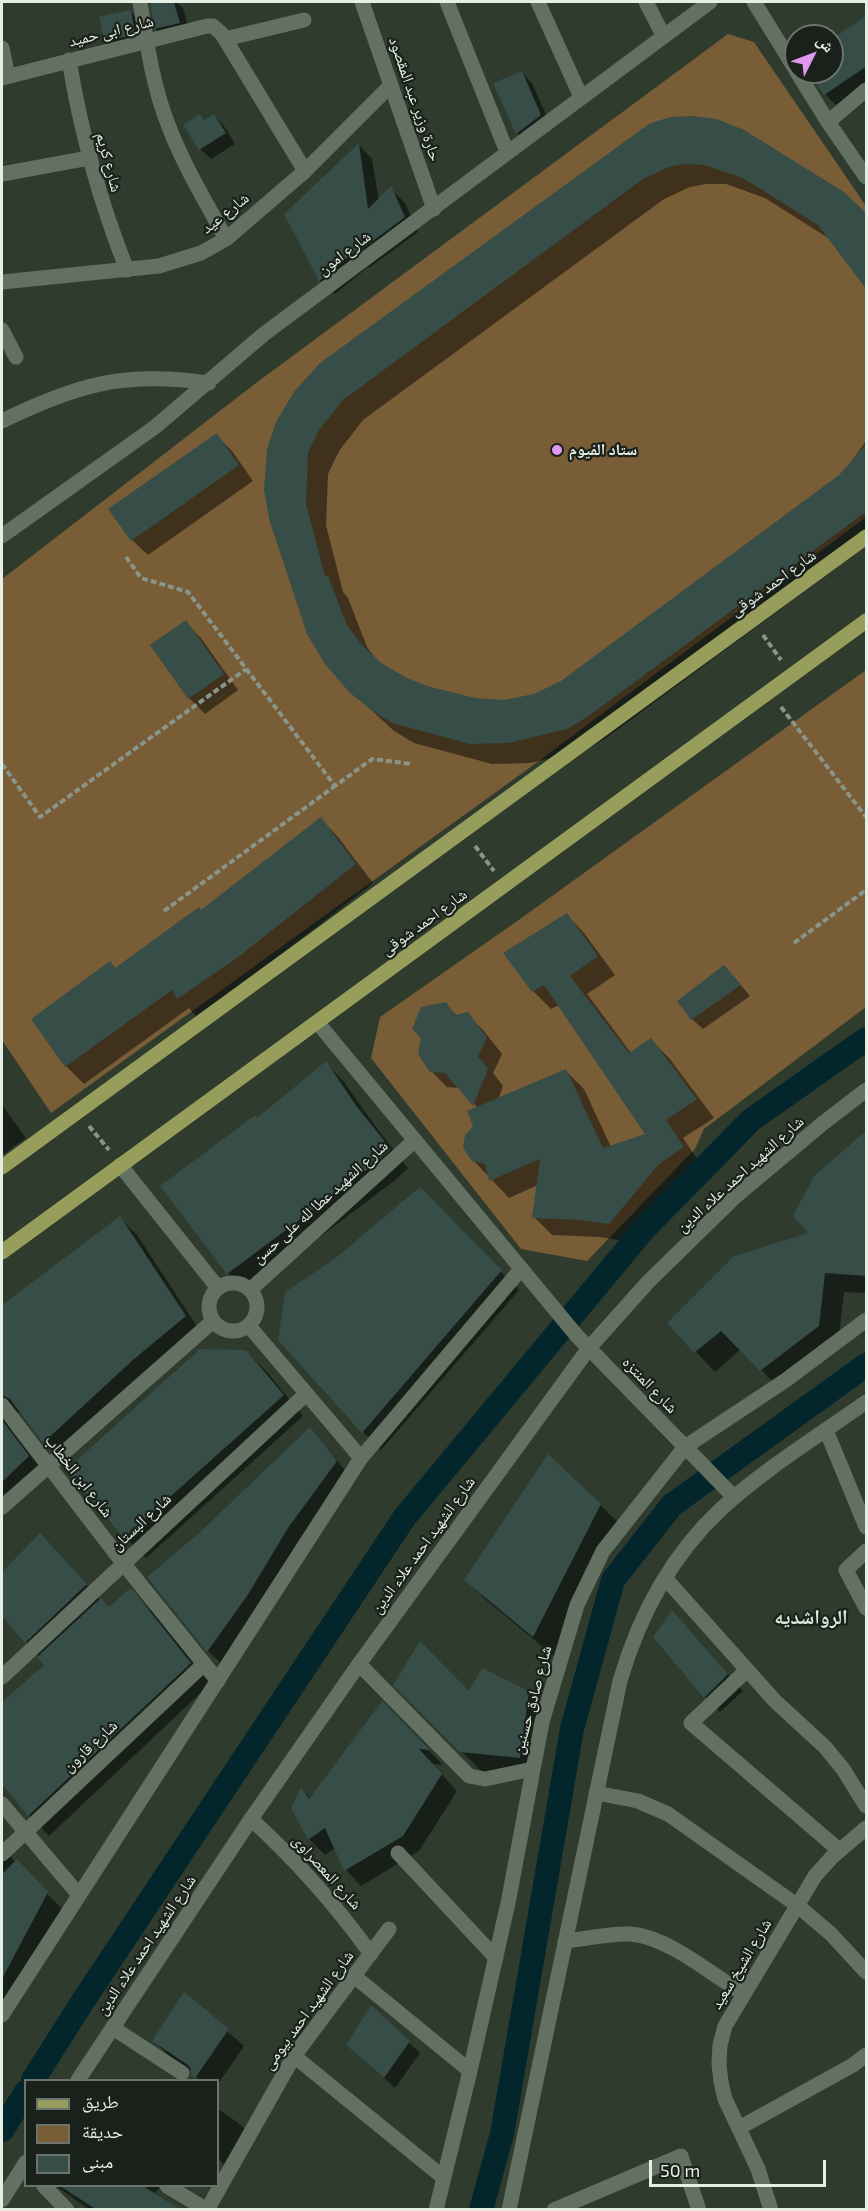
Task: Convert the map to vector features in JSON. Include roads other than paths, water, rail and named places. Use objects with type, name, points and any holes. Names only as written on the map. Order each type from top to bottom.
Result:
[{"type":"main road","name":"شارع احمد شوقى","points":[[2,1167],[867,537]]},
{"type":"main road","name":"شارع احمد شوقى","points":[[2,1251],[867,621]]},
{"type":"street","points":[[140,2],[152,71],[169,128],[226,239]]},
{"type":"street","name":"حارة وزير عبد المقصود","points":[[362,2],[434,208]]},
{"type":"street","points":[[447,2],[507,152]]},
{"type":"street","points":[[538,2],[581,97]]},
{"type":"street","points":[[646,2],[663,36]]},
{"type":"street","name":"شارع امون","points":[[2,536],[156,427],[264,334],[710,2]]},
{"type":"street","points":[[754,2],[784,51]]},
{"type":"street","points":[[304,20],[225,39],[305,171]]},
{"type":"street","name":"شارع ابى حميد","points":[[5,77],[207,26],[218,29],[225,39]]},
{"type":"street","points":[[2,48],[5,77]]},
{"type":"street","name":"شارع كريم","points":[[69,60],[89,158],[112,234],[127,270]]},
{"type":"street","points":[[804,84],[867,177]]},
{"type":"street","name":"شارع عيد","points":[[2,282],[127,270],[174,263],[201,254],[226,239],[305,171],[391,85]]},
{"type":"street","points":[[828,122],[867,90]]},
{"type":"street","points":[[2,174],[89,158]]},
{"type":"street","points":[[2,330],[16,357]]},
{"type":"street","points":[[2,421],[54,397],[92,385],[150,378],[209,383]]},
{"type":"street","name":"شارع المنتزه","points":[[317,1022],[577,1336],[730,1492]]},
{"type":"street","name":"شارع الشهيد احمد علاء الدين","points":[[79,2079],[251,1819],[359,1664],[589,1348],[648,1282],[736,1197],[822,1124],[867,1090]]},
{"type":"street","name":"شارع الشهيد عطا لله على حسن","points":[[250,1290],[415,1140]]},
{"type":"street","points":[[120,1165],[218,1288]]},
{"type":"street","points":[[2,2015],[361,1458],[527,1275]]},
{"type":"street","points":[[231,1283],[250,1290],[257,1304],[257,1312],[249,1326],[234,1332],[219,1327],[213,1322],[208,1308],[212,1294],[218,1288],[231,1283]]},
{"type":"street","name":"شارع صادق حسنين","points":[[436,2210],[496,1958],[542,1722],[577,1605],[603,1551],[685,1447],[786,1380],[867,1320]]},
{"type":"street","points":[[2,1507],[213,1322]]},
{"type":"street","points":[[249,1326],[361,1458]]},
{"type":"street","name":"شارع البستان","points":[[2,1677],[306,1394]]},
{"type":"street","points":[[509,2210],[620,1681],[630,1648],[644,1616],[665,1578],[730,1492],[867,1402]]},
{"type":"street","name":"شارع ابن الخطاب","points":[[2,1405],[123,1563],[218,1681]]},
{"type":"street","points":[[826,1430],[867,1527]]},
{"type":"street","points":[[867,1551],[846,1570],[867,1608]]},
{"type":"street","points":[[665,1578],[775,1701],[825,1747],[864,1798]]},
{"type":"street","points":[[359,1664],[469,1776],[474,1779],[485,1779],[533,1769]]},
{"type":"street","name":"شارع قارون","points":[[2,1854],[203,1665]]},
{"type":"street","points":[[747,1670],[691,1723],[839,1850]]},
{"type":"street","points":[[597,1793],[638,1801],[668,1814],[798,1906],[831,1934],[867,1972]]},
{"type":"street","points":[[2,1804],[79,1895]]},
{"type":"street","name":"شارع المعصراوى","points":[[251,1819],[315,1882],[371,1954]]},
{"type":"street","name":"شارع الشيخ سعيد","points":[[771,2210],[758,2169],[725,2099],[719,2064],[720,2045],[725,2026],[815,1876],[839,1850],[867,1828]]},
{"type":"street","points":[[398,1853],[496,1958]]},
{"type":"street","name":"شارع الشهيد احمد بيومى","points":[[207,2210],[294,2056],[389,1929]]},
{"type":"street","points":[[565,1941],[630,1934],[652,1939],[681,1954],[744,1994]]},
{"type":"street","points":[[354,1976],[470,2072]]},
{"type":"street","points":[[113,2028],[182,2073]]},
{"type":"street","points":[[739,2128],[867,2055]]},
{"type":"street","points":[[294,2056],[444,2178]]},
{"type":"street","points":[[554,2210],[681,2156],[699,2210]]},
{"type":"street","points":[[2,2200],[24,2166]]},
{"type":"street","points":[[45,2187],[67,2210]]},
{"type":"street","points":[[169,2187],[207,2210]]},
{"type":"waterway","points":[[34,2079],[404,1518],[644,1229],[751,1120],[866,1039]]},
{"type":"waterway","points":[[481,2210],[502,2134],[572,1729],[613,1580],[672,1505],[866,1365]]},
{"type":"waterway","points":[[2,2130],[24,2095]]},
{"type":"place","name":"ستاد الفيوم","points":[[557,450]]},
{"type":"district","name":"الرواشديه","points":[[811,1617]]}]
